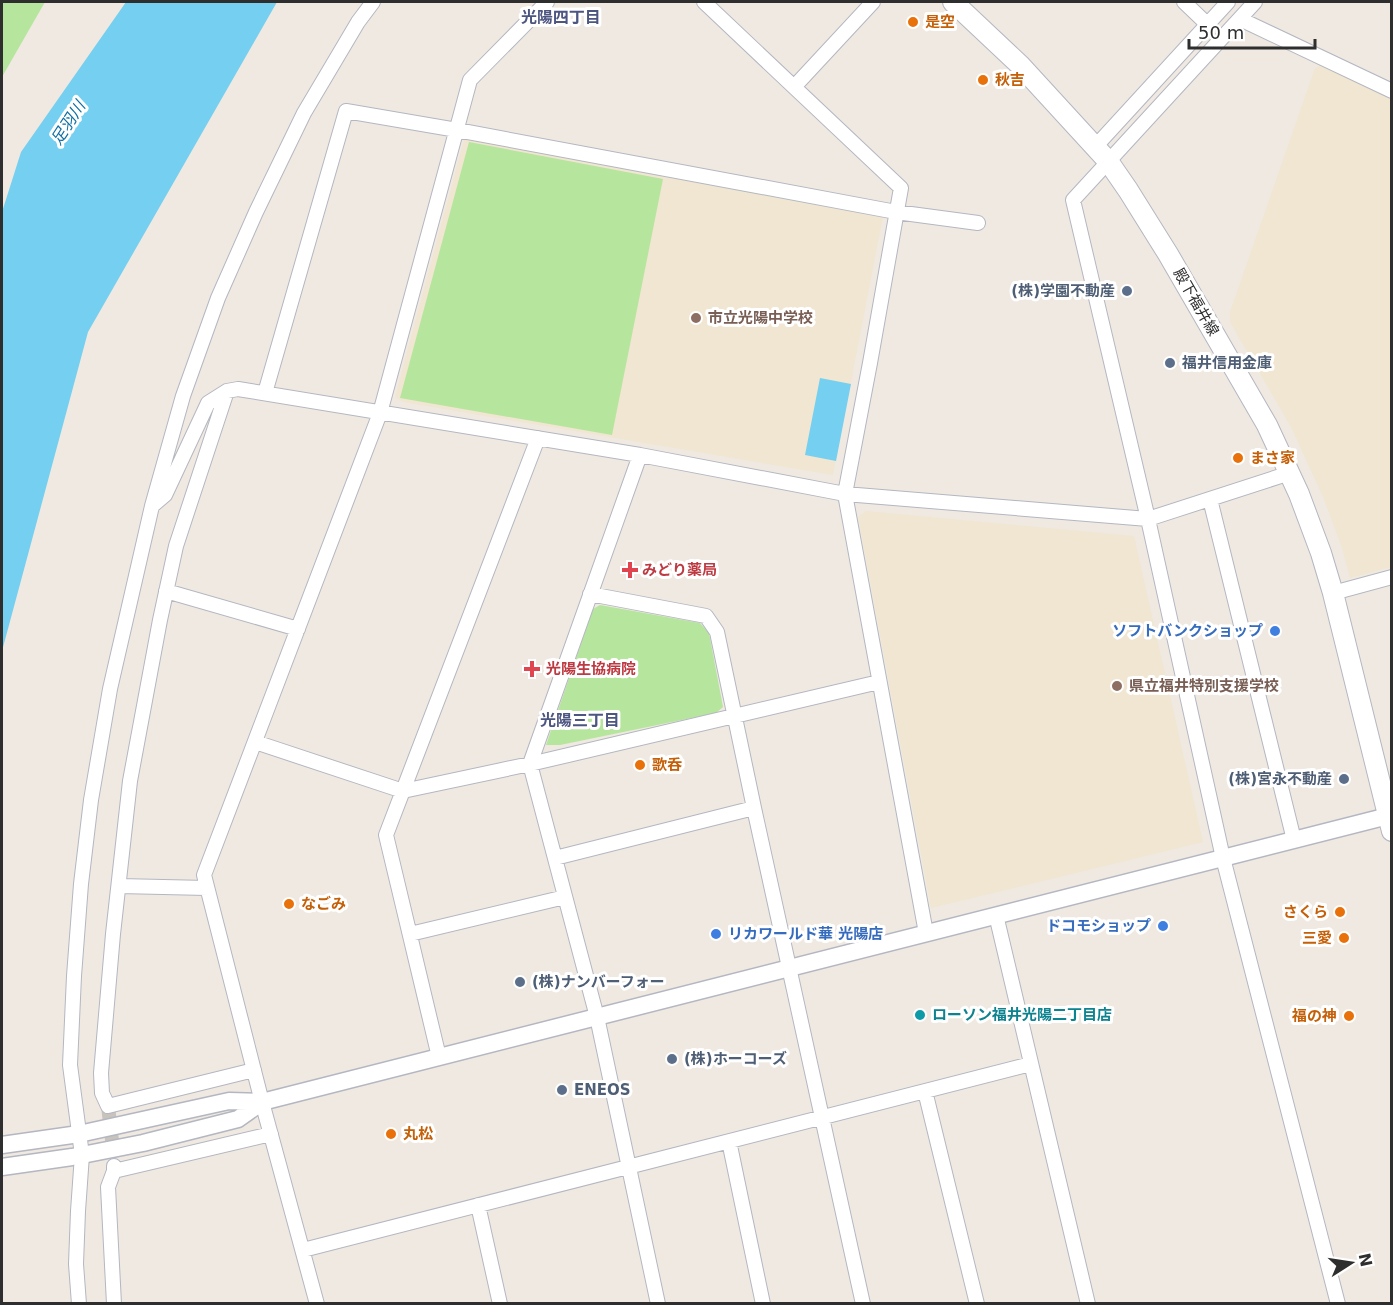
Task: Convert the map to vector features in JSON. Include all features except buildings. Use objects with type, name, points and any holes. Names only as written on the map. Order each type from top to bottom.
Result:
[{"type":"main road","name":"殿下福井線","points":[[953,2],[1020,65],[1101,154],[1128,190],[1168,254],[1267,425],[1290,473],[1321,553],[1333,592],[1390,821]]},
{"type":"street","points":[[80,1304],[76,1264],[77,1156],[70,1065],[81,884],[90,802],[110,689],[152,506],[183,396],[218,298],[304,113],[358,22],[373,2]]},
{"type":"street","points":[[317,1304],[204,875],[380,413],[470,80],[547,2]]},
{"type":"street","points":[[704,2],[901,188],[845,494],[926,933]]},
{"type":"street","points":[[794,87],[873,2]]},
{"type":"street","points":[[1184,2],[1207,24]]},
{"type":"street","points":[[1228,2],[1207,24],[1101,154],[1073,200],[1148,519],[1222,858],[1338,1304]]},
{"type":"street","points":[[1101,154],[1255,2]]},
{"type":"street","points":[[1240,18],[1392,91]]},
{"type":"street","points":[[265,393],[346,111],[896,212],[978,223]]},
{"type":"street","points":[[152,506],[165,495],[208,403],[227,391],[238,389],[640,454],[845,494],[1148,519],[1290,473]]},
{"type":"street","points":[[227,391],[176,546],[130,781],[101,1074],[102,1093],[108,1106],[254,1070]]},
{"type":"street","points":[[439,1057],[386,835],[538,438]]},
{"type":"street","points":[[640,454],[530,764],[597,1017],[658,1304]]},
{"type":"street","points":[[1209,499],[1294,840]]},
{"type":"street","points":[[1333,592],[1392,577]]},
{"type":"street","points":[[166,591],[298,630]]},
{"type":"street","points":[[590,594],[706,616],[717,632],[863,1304]]},
{"type":"street","points":[[255,742],[403,791],[530,764],[879,682]]},
{"type":"street","points":[[555,858],[754,808]]},
{"type":"street","points":[[2,1145],[74,1134],[229,1101],[262,1102],[1294,840],[1390,821]]},
{"type":"street","points":[[119,885],[207,888]]},
{"type":"street","points":[[410,934],[565,897]]},
{"type":"street","points":[[996,915],[1088,1304]]},
{"type":"street","points":[[303,1250],[1031,1064]]},
{"type":"street","points":[[925,1091],[977,1304]]},
{"type":"street","points":[[2,1167],[143,1143],[238,1119],[262,1102]]},
{"type":"street","points":[[114,1304],[108,1187],[114,1168],[271,1134]]},
{"type":"street","points":[[729,1141],[763,1304]]},
{"type":"street","points":[[478,1205],[500,1304]]},
{"type":"shaded area","points":[[1323,64],[1391,97],[1391,567],[1350,578],[1324,499],[1291,427],[1230,322],[1230,312],[1315,68]]},
{"type":"shaded area","points":[[473,138],[883,216],[833,475],[403,402],[395,397],[464,140]]},
{"type":"shaded area","points":[[866,511],[1134,536],[1203,842],[931,908],[858,517]]},
{"type":"green space","points":[[2,2],[45,2],[2,77]]},
{"type":"green space","points":[[469,142],[663,179],[612,435],[400,398]]},
{"type":"green space","points":[[600,605],[700,623],[709,633],[723,707],[716,713],[560,745],[546,745],[593,609]]},
{"type":"water","name":"足羽川","points":[[126,2],[277,2],[88,332],[2,651],[2,212],[21,152]]},
{"type":"water","points":[[820,378],[851,384],[836,461],[805,455]]},
{"type":"tunnel","points":[[108,1106],[114,1157]]},
{"type":"place","name":"是空","points":[[913,22]]},
{"type":"place","name":"秋吉","points":[[983,80]]},
{"type":"place","name":"(株)学園不動産","points":[[1127,291]]},
{"type":"place","name":"市立光陽中学校","points":[[696,318]]},
{"type":"place","name":"福井信用金庫","points":[[1170,363]]},
{"type":"place","name":"まさ家","points":[[1238,458]]},
{"type":"place","name":"みどり薬局","points":[[630,570]]},
{"type":"place","name":"ソフトバンクショップ","points":[[1275,631]]},
{"type":"place","name":"光陽生協病院","points":[[532,669]]},
{"type":"place","name":"県立福井特別支援学校","points":[[1117,686]]},
{"type":"place","name":"歌呑","points":[[640,765]]},
{"type":"place","name":"(株)宮永不動産","points":[[1344,779]]},
{"type":"place","name":"なごみ","points":[[289,904]]},
{"type":"place","name":"さくら","points":[[1340,912]]},
{"type":"place","name":"ドコモショップ","points":[[1163,926]]},
{"type":"place","name":"リカワールド華 光陽店","points":[[716,934]]},
{"type":"place","name":"三愛","points":[[1344,938]]},
{"type":"place","name":"(株)ナンバーフォー","points":[[520,982]]},
{"type":"place","name":"ローソン福井光陽二丁目店","points":[[920,1015]]},
{"type":"place","name":"福の神","points":[[1349,1016]]},
{"type":"place","name":"(株)ホーコーズ","points":[[672,1059]]},
{"type":"place","name":"ENEOS","points":[[562,1090]]},
{"type":"place","name":"丸松","points":[[391,1134]]},
{"type":"district","name":"光陽四丁目","points":[[561,17]]},
{"type":"district","name":"光陽三丁目","points":[[580,720]]}]
